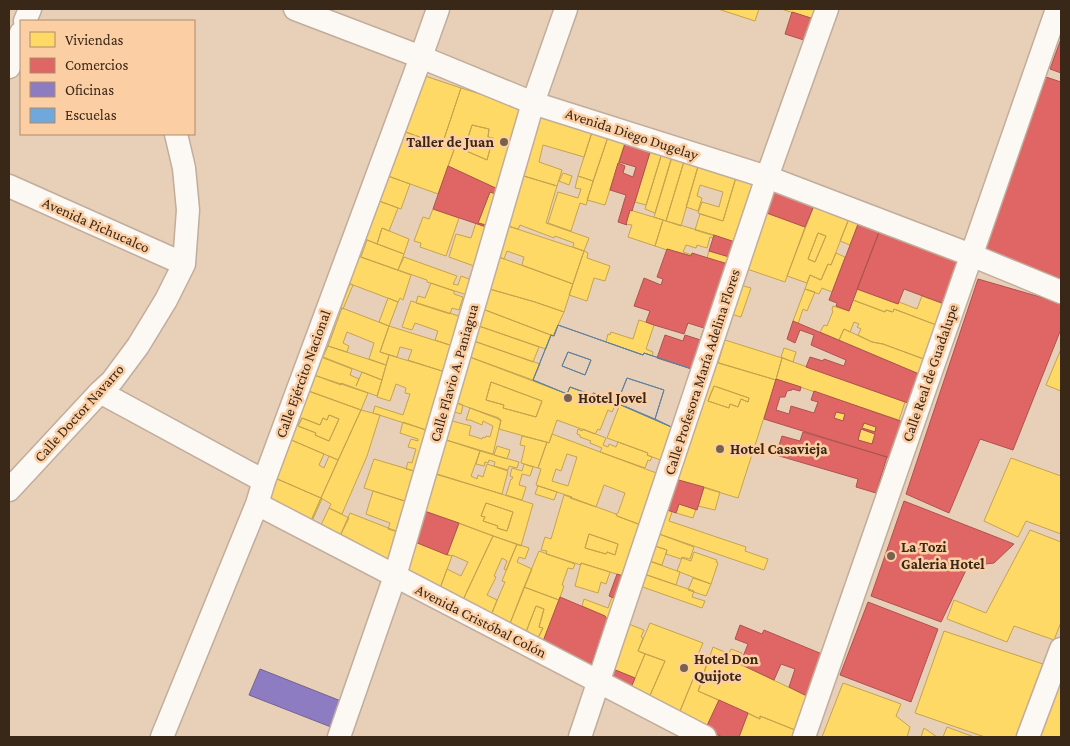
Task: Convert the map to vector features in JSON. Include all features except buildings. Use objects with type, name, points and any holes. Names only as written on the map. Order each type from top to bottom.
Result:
[{"type":"street","name":"Avenida Diego Dugelay","points":[[298,9],[533,102],[767,177],[971,255],[1061,292]]},
{"type":"street","name":"Calle Ejército Nacional","points":[[162,737],[258,504],[264,481],[422,57],[438,9]]},
{"type":"street","name":"Calle Flavio A. Paniagua","points":[[339,737],[395,576],[533,102],[566,9]]},
{"type":"street","name":"Calle Profesora María Adelina Flores","points":[[580,737],[767,177],[827,9]]},
{"type":"street","name":"Calle Real de Guadalupe","points":[[804,737],[1057,9]]},
{"type":"street","points":[[9,67],[19,35]]},
{"type":"street","name":"Calle Doctor Navarro","points":[[9,490],[112,381],[138,346],[166,300],[184,264],[188,210],[184,168],[176,135]]},
{"type":"street","name":"Avenida Pichucalco","points":[[9,186],[184,264]]},
{"type":"street","points":[[100,392],[264,481]]},
{"type":"street","name":"Avenida Cristóbal Colón","points":[[258,504],[705,737]]},
{"type":"street","points":[[1028,737],[1061,649]]},
{"type":"place","name":"Taller de Juan","points":[[504,142]]},
{"type":"place","name":"Hotel Jovel","points":[[568,398]]},
{"type":"place","name":"Hotel Casavieja","points":[[720,449]]},
{"type":"place","name":"La Tozi Galeria Hotel","points":[[891,556]]},
{"type":"place","name":"Hotel Don Quijote","points":[[684,668]]}]
